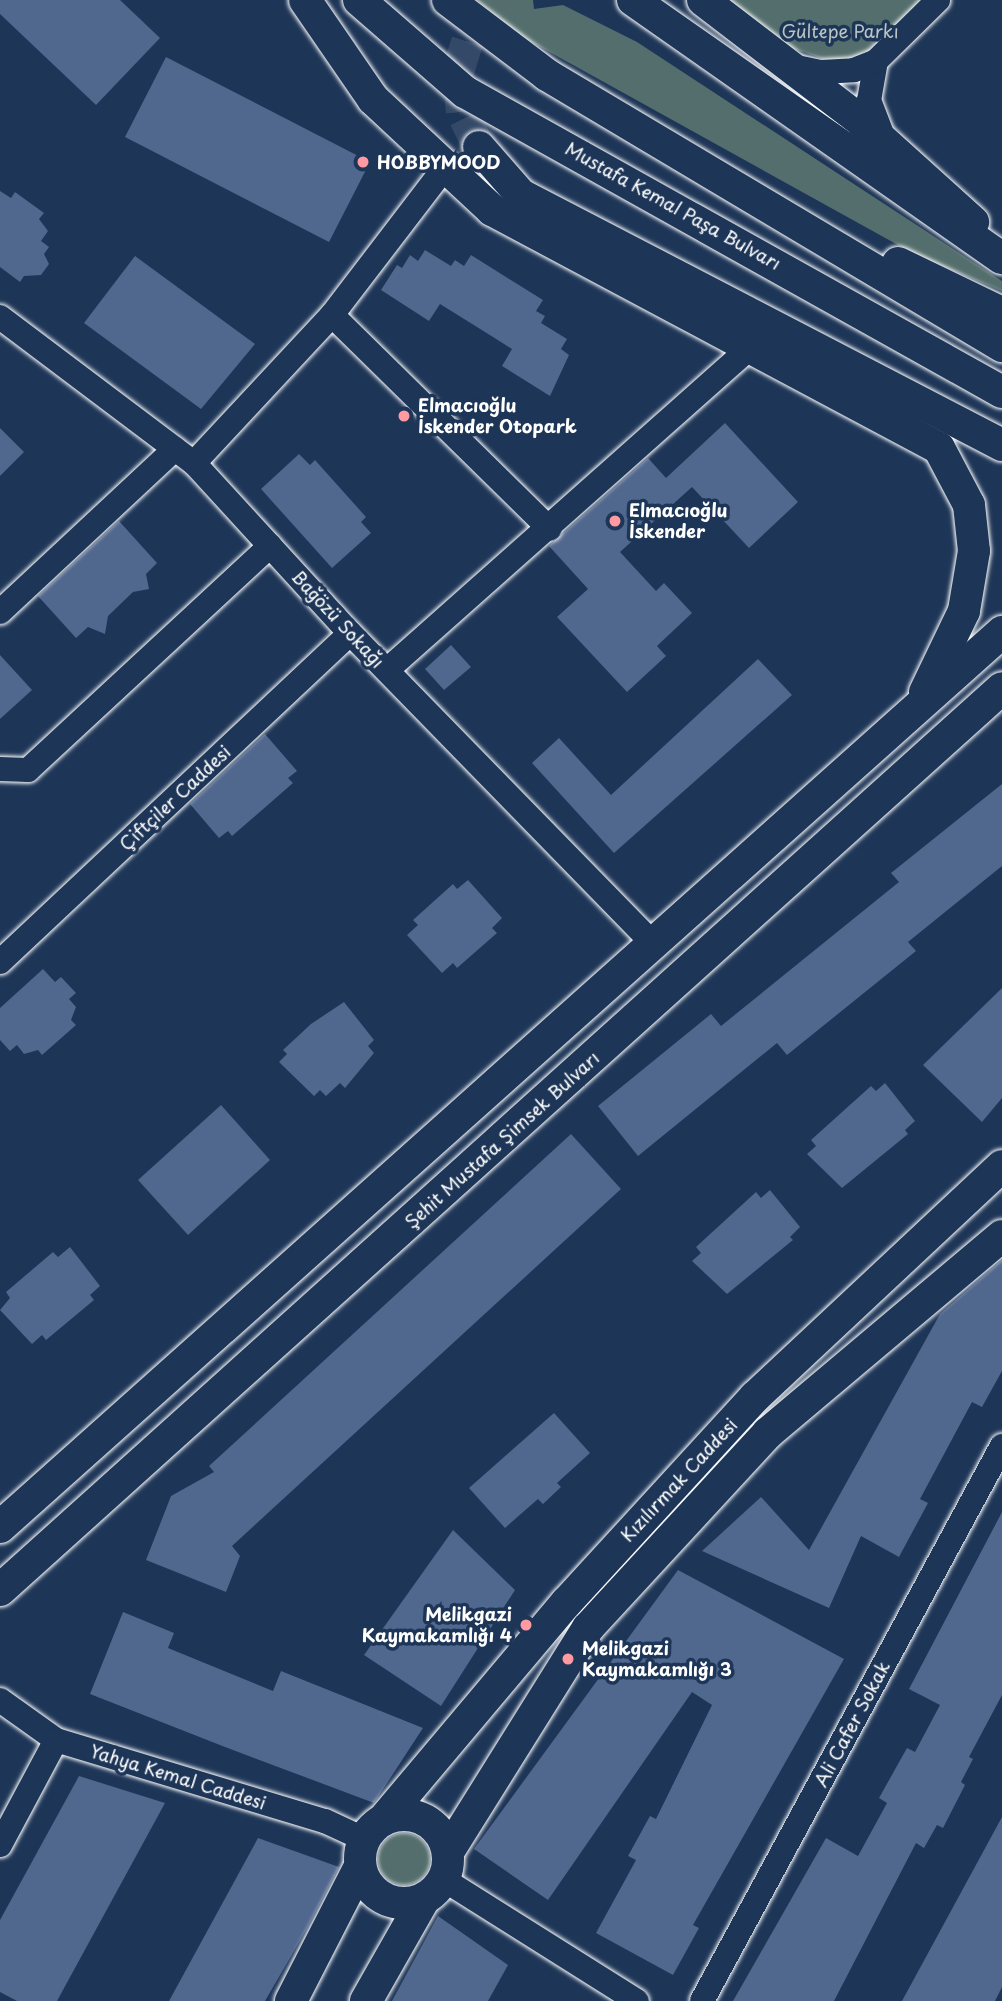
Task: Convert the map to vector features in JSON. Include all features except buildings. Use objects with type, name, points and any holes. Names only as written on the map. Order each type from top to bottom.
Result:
[{"type":"main road","points":[[305,0],[373,99],[443,170],[514,223],[939,448],[962,485],[973,526],[969,593],[944,658],[912,714]]},
{"type":"main road","name":"Mustafa Kemal Paşa Bulvarı","points":[[359,0],[465,93],[677,206],[1002,392]]},
{"type":"main road","points":[[448,0],[547,75],[1002,346]]},
{"type":"main road","points":[[633,0],[1002,258]]},
{"type":"main road","points":[[703,0],[889,144],[1002,249]]},
{"type":"main road","points":[[478,147],[521,195],[1002,445]]},
{"type":"main road","points":[[707,171],[1002,313]]},
{"type":"main road","points":[[677,206],[1002,416]]},
{"type":"main road","points":[[973,430],[1002,462]]},
{"type":"main road","points":[[0,1527],[998,635]]},
{"type":"main road","name":"Şehit Mustafa Şimsek Bulvarı","points":[[0,1590],[1002,688]]},
{"type":"main road","name":"Kızılırmak Caddesi","points":[[290,2001],[369,1841],[567,1602],[755,1397],[1002,1166]]},
{"type":"main road","name":"Kızılırmak Caddesi","points":[[366,2001],[587,1628],[768,1433],[1002,1237]]},
{"type":"main road","points":[[411,1815],[424,1819],[444,1839],[438,1877],[397,1903],[383,1899],[364,1879],[369,1841],[411,1815]]},
{"type":"street","points":[[788,65],[821,72],[854,70],[876,61],[938,0]]},
{"type":"street","points":[[876,61],[869,100],[874,124],[889,144]]},
{"type":"street","points":[[0,612],[184,456],[332,316],[443,170]]},
{"type":"street","points":[[332,316],[551,529]]},
{"type":"street","name":"Bağözü Sokağı","points":[[0,317],[184,456],[350,633],[655,944]]},
{"type":"street","points":[[387,670],[551,529],[750,348]]},
{"type":"street","points":[[0,769],[28,770],[270,546]]},
{"type":"street","name":"Çiftçiler Caddesi","points":[[0,962],[350,633]]},
{"type":"street","name":"Ali Cafer Sokak","points":[[702,2001],[1002,1446]]},
{"type":"street","name":"Yahya Kemal Caddesi","points":[[0,1700],[55,1740],[325,1821],[369,1841]]},
{"type":"street","points":[[0,1844],[55,1740]]},
{"type":"street","points":[[438,1877],[637,2001]]},
{"type":"green space","points":[[477,0],[533,0],[534,9],[563,5],[637,42],[1002,281],[1002,291],[916,255],[519,35]]},
{"type":"green space","name":"Gültepe Parkı","points":[[711,0],[920,0],[883,44],[841,65],[760,37]]},
{"type":"green space","points":[[404,1833],[414,1835],[422,1841],[428,1849],[428,1869],[422,1877],[414,1883],[404,1885],[394,1883],[386,1877],[380,1869],[378,1859],[380,1849],[386,1841],[394,1835]]},
{"type":"tunnel","points":[[479,147],[462,112],[458,72],[469,35],[498,0]]},
{"type":"place","name":"HOBBYMOOD","points":[[363,162]]},
{"type":"place","name":"Elmacıoğlu İskender Otopark","points":[[404,416]]},
{"type":"place","name":"Elmacıoğlu İskender","points":[[615,521]]},
{"type":"place","name":"Melikgazi Kaymakamlığı 4","points":[[526,1625]]},
{"type":"place","name":"Melikgazi Kaymakamlığı 3","points":[[568,1659]]}]
